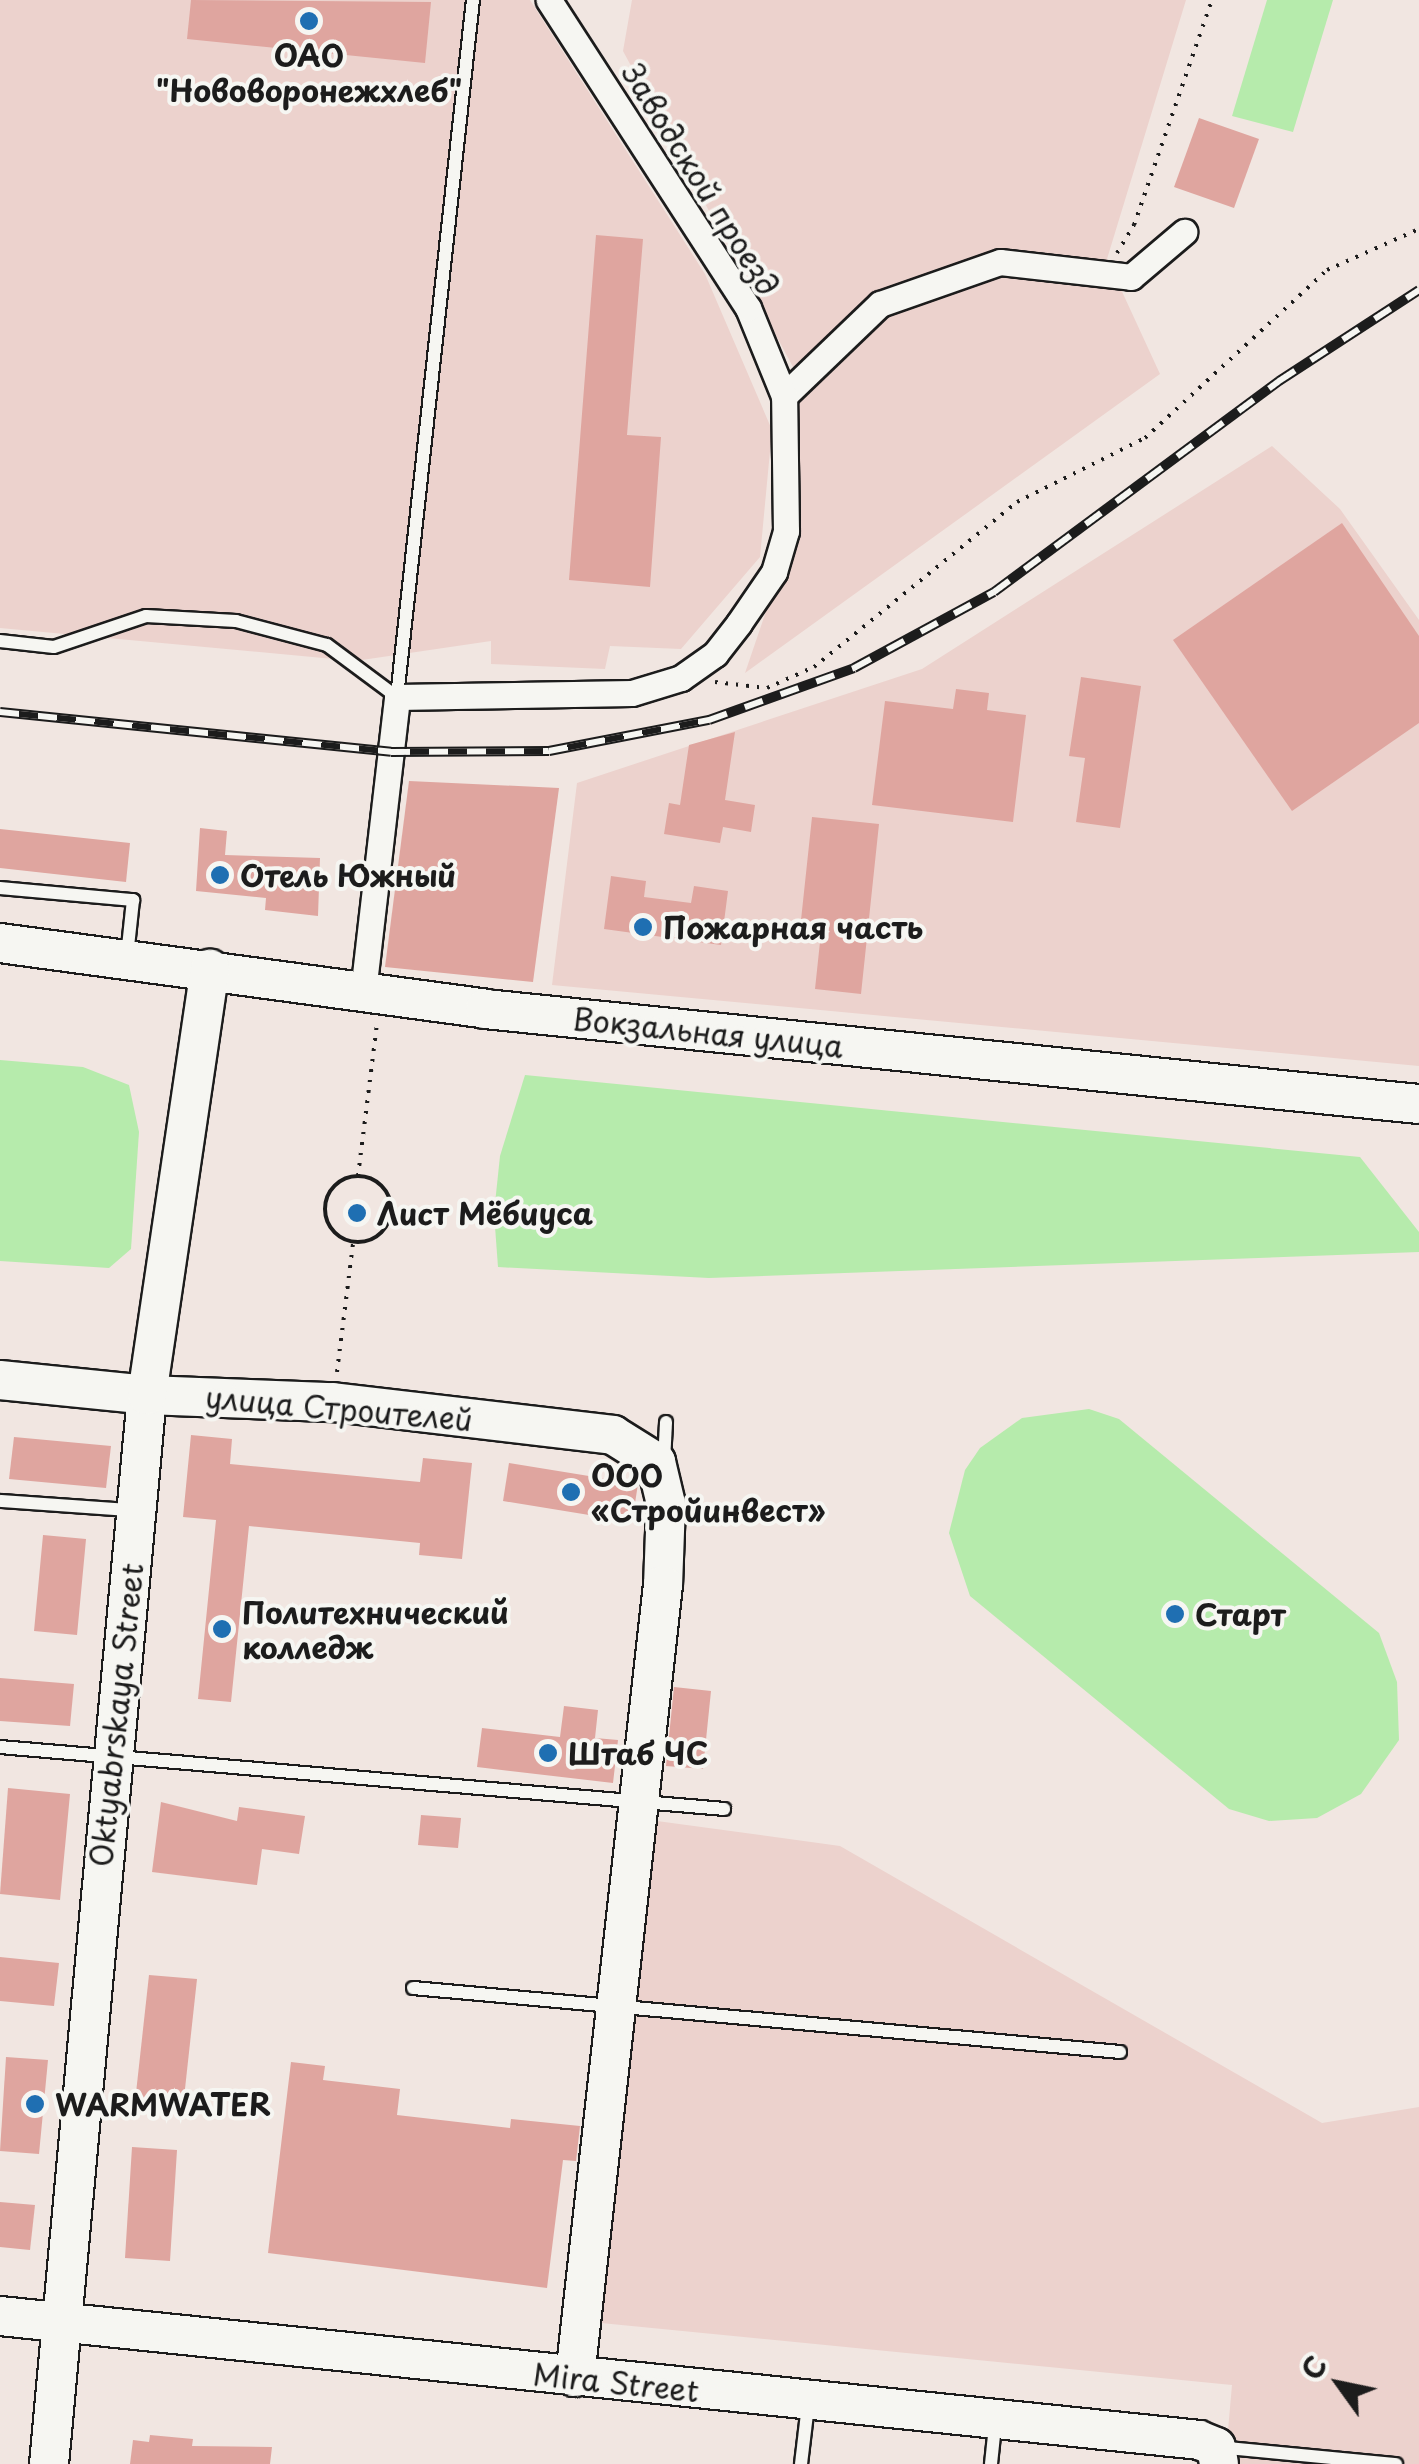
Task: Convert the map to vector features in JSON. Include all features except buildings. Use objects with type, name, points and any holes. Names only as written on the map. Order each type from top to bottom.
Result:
[{"type":"street","name":"Заводской проезд","points":[[398,696],[632,693],[680,678],[715,654],[774,572],[786,531],[784,396],[748,308],[549,0]]},
{"type":"street","points":[[784,396],[880,304],[1000,262],[1130,277],[1184,232]]},
{"type":"street","points":[[372,993],[398,696]]},
{"type":"street","name":"Вокзальная улица","points":[[0,943],[372,993],[1419,1104]]},
{"type":"street","name":"Oktyabrskaya Street","points":[[49,2464],[109,1758],[138,1511],[147,1394],[210,969]]},
{"type":"street","name":"улица Строителей","points":[[0,1380],[147,1394],[333,1402],[614,1435],[664,1459]]},
{"type":"street","points":[[576,2377],[666,1540],[664,1459]]},
{"type":"street","name":"Mira Street","points":[[0,2316],[996,2422],[1218,2457]]},
{"type":"lane","points":[[0,642],[54,648],[146,616],[236,621],[327,645],[398,696],[474,0]]},
{"type":"lane","points":[[0,888],[133,900],[126,959]]},
{"type":"lane","points":[[664,1459],[666,1422]]},
{"type":"lane","points":[[0,1502],[138,1511]]},
{"type":"lane","points":[[0,1746],[724,1809]]},
{"type":"lane","points":[[413,1988],[1120,2052]]},
{"type":"lane","points":[[801,2464],[808,2403]]},
{"type":"lane","points":[[991,2464],[996,2422]]},
{"type":"lane","points":[[1218,2457],[1396,2464]]},
{"type":"path","points":[[1105,274],[1134,225],[1212,0]]},
{"type":"path","points":[[680,678],[767,688],[814,667],[1017,502],[1145,438],[1327,270],[1419,230]]},
{"type":"path","points":[[358,1176],[372,993]]},
{"type":"path","points":[[358,1176],[378,1183],[392,1212],[375,1239],[353,1243],[328,1224],[325,1202],[337,1183],[358,1176]]},
{"type":"path","points":[[333,1402],[353,1243]]},
{"type":"shaded area","points":[[0,0],[530,0],[705,274],[772,430],[760,557],[681,649],[610,646],[605,669],[491,664],[491,641],[355,661],[0,628]]},
{"type":"shaded area","points":[[632,0],[1186,0],[1107,259],[1160,374],[745,673],[791,538],[800,380],[623,51]]},
{"type":"shaded area","points":[[1272,446],[1340,509],[1419,620],[1419,1066],[552,985],[577,783],[922,669]]},
{"type":"shaded area","points":[[657,1821],[840,1846],[1322,2123],[1419,2107],[1419,2464],[1225,2464],[1232,2385],[601,2323]]},
{"type":"green space","points":[[1267,0],[1333,0],[1293,132],[1232,116]]},
{"type":"green space","points":[[0,1060],[83,1067],[129,1085],[139,1132],[131,1249],[109,1268],[0,1261]]},
{"type":"green space","points":[[525,1075],[1360,1157],[1419,1232],[1419,1252],[709,1278],[498,1267],[494,1213],[500,1156]]},
{"type":"green space","name":"Старт","points":[[1089,1409],[1119,1419],[1379,1633],[1397,1682],[1399,1740],[1361,1794],[1317,1818],[1269,1821],[1229,1809],[970,1596],[949,1533],[965,1470],[980,1448],[1022,1418]]},
{"type":"railway","points":[[0,712],[391,752],[549,751],[709,720],[854,668],[994,592],[1279,381],[1419,290]]},
{"type":"place","name":"ОАО \"Нововоронежхлеб\"","points":[[309,21]]},
{"type":"place","name":"Отель Южный","points":[[220,875]]},
{"type":"place","name":"Пожарная часть","points":[[643,927]]},
{"type":"place","name":"Лист Мёбиуса","points":[[357,1213]]},
{"type":"place","name":"ООО «Стройинвест»","points":[[571,1492]]},
{"type":"place","name":"Старт","points":[[1175,1614]]},
{"type":"place","name":"Политехнический колледж","points":[[222,1629]]},
{"type":"place","name":"Штаб ЧС","points":[[548,1753]]},
{"type":"place","name":"WARMWATER","points":[[35,2104]]}]
